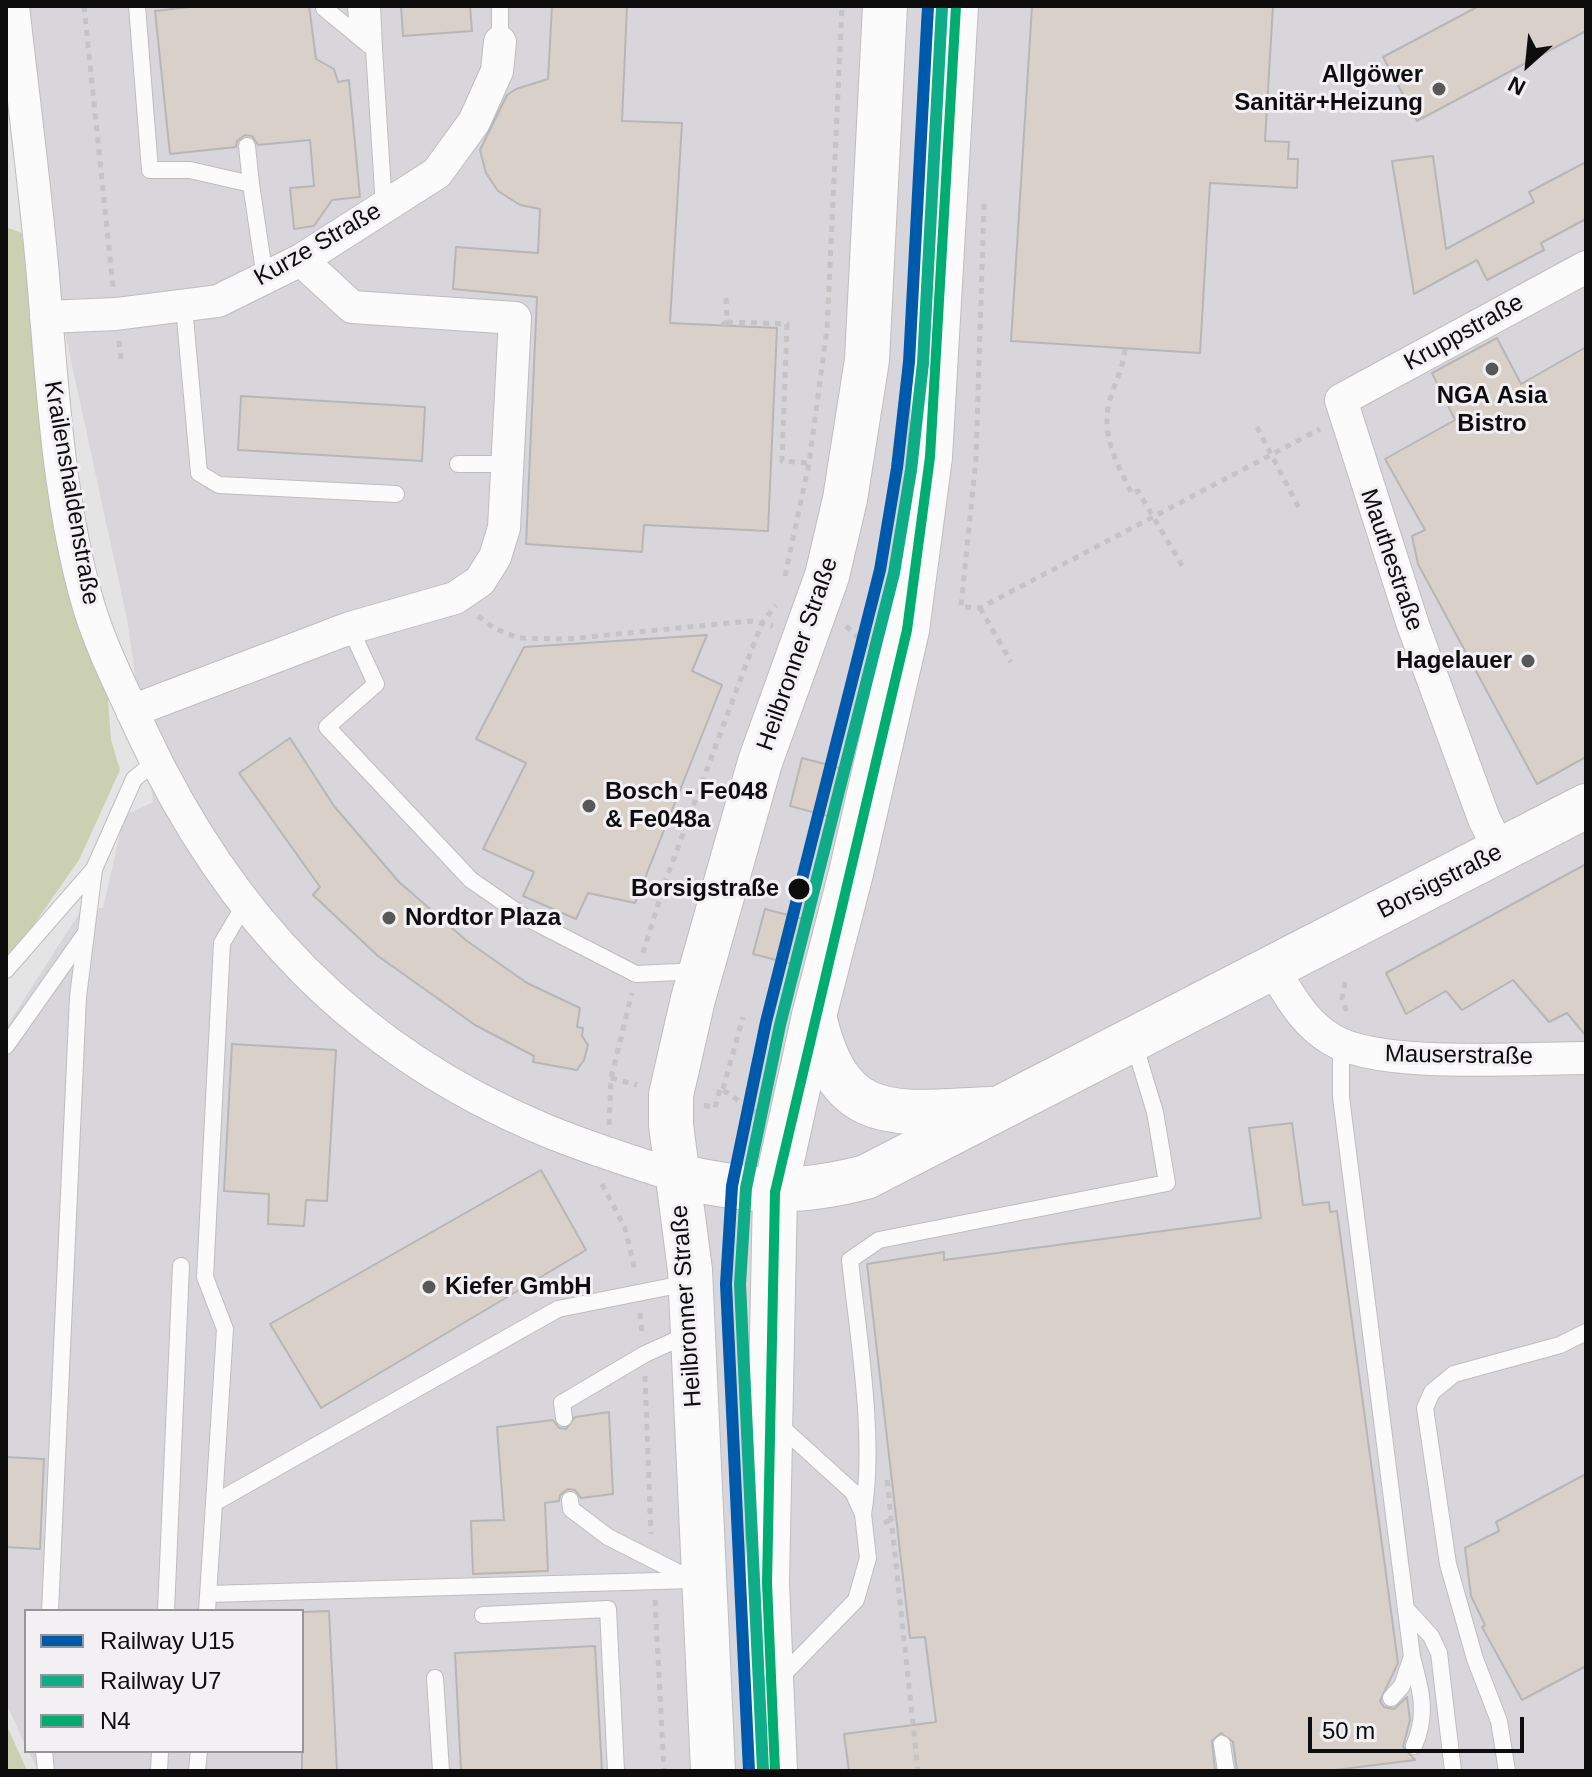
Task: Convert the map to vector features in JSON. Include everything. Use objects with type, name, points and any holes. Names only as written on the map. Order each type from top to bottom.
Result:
[{"type":"main road","name":"Heilbronner Straße","points":[[713,1771],[698,1582],[690,1282],[671,1095],[701,971],[760,762],[827,576],[853,458],[867,360],[885,6]]},
{"type":"main road","points":[[775,1771],[769,1690],[767,1583],[773,1419],[775,1192],[907,630],[930,457],[956,6]]},
{"type":"main road","name":"Borsigstraße","points":[[677,1176],[775,1192],[814,1190],[866,1177],[1586,806]]},
{"type":"main road","points":[[814,1016],[830,1066],[847,1091],[865,1103],[885,1109],[919,1112],[1000,1109]]},
{"type":"street","name":"Krailenshaldenstraße","points":[[13,6],[61,462],[88,603],[132,711],[176,803],[245,904],[286,953],[337,1004],[385,1041],[483,1100],[542,1129],[677,1176]]},
{"type":"street","name":"Kurze Straße","points":[[46,317],[184,307],[218,301],[301,260],[437,173],[474,122],[497,71],[500,42]]},
{"type":"street","points":[[132,711],[350,628],[455,598],[480,581],[495,557],[504,528],[515,318],[352,307],[301,260]]},
{"type":"street","name":"Kruppstraße","points":[[1341,400],[1586,267]]},
{"type":"street","name":"Mauthestraße","points":[[1341,400],[1413,625],[1484,819],[1500,851]]},
{"type":"street","name":"Mauserstraße","points":[[1273,969],[1308,1022],[1346,1030],[1366,1054],[1403,1058],[1586,1058]]},
{"type":"lane","points":[[137,6],[150,170],[190,170],[251,184]]},
{"type":"lane","points":[[356,6],[358,35]]},
{"type":"lane","points":[[372,6],[384,207]]},
{"type":"lane","points":[[500,6],[500,42]]},
{"type":"lane","points":[[335,12],[374,49]]},
{"type":"lane","points":[[247,146],[265,278]]},
{"type":"lane","points":[[184,307],[199,473],[219,485],[396,494]]},
{"type":"lane","points":[[458,464],[507,464]]},
{"type":"lane","points":[[350,628],[376,684],[327,727],[471,880],[523,916],[636,974],[701,971]]},
{"type":"lane","points":[[6,970],[94,869],[134,779],[156,761]]},
{"type":"lane","points":[[50,1609],[78,997],[94,869]]},
{"type":"lane","points":[[207,1609],[225,1329],[205,1277],[222,943],[245,904]]},
{"type":"lane","points":[[6,1046],[88,930]]},
{"type":"lane","points":[[1346,1030],[1341,1097],[1412,1657],[1423,1695],[1424,1718],[1414,1746]]},
{"type":"lane","points":[[769,1690],[856,1600],[868,1558],[863,1514],[867,1473],[850,1260],[879,1240],[1167,1183],[1151,1093],[1133,1038]]},
{"type":"lane","points":[[166,1609],[181,1266]]},
{"type":"lane","points":[[214,1503],[558,1309],[690,1282]]},
{"type":"lane","points":[[1507,1771],[1499,1721],[1475,1659],[1448,1564],[1425,1408],[1432,1392],[1454,1374],[1560,1345],[1586,1332]]},
{"type":"lane","points":[[564,1418],[562,1403],[645,1354],[691,1334]]},
{"type":"lane","points":[[773,1419],[853,1492],[863,1514]]},
{"type":"lane","points":[[570,1500],[571,1509],[608,1537],[698,1582]]},
{"type":"lane","points":[[208,1594],[698,1582]]},
{"type":"lane","points":[[483,1615],[608,1609],[616,1771]]},
{"type":"lane","points":[[1406,1609],[1431,1636],[1439,1653],[1452,1750],[1448,1768]]},
{"type":"lane","points":[[1412,1657],[1402,1686],[1391,1698],[1410,1702],[1424,1718]]},
{"type":"lane","points":[[435,1678],[441,1771]]},
{"type":"lane","points":[[1222,1744],[1226,1771]]},
{"type":"path","points":[[84,6],[111,261]]},
{"type":"path","points":[[784,580],[809,463],[827,329],[842,6]]},
{"type":"path","points":[[984,190],[976,458],[961,607],[980,608],[1319,430],[1341,400]]},
{"type":"path","points":[[726,297],[725,323],[787,324],[782,461],[809,463]]},
{"type":"path","points":[[1125,349],[1123,366],[1108,405],[1109,446],[1132,494],[1138,491],[1183,567]]},
{"type":"path","points":[[1257,427],[1299,508]]},
{"type":"path","points":[[652,1559],[645,1354],[638,1295],[625,1228],[598,1175],[607,1153],[611,1078],[636,974],[664,885],[762,623],[775,608],[779,594]]},
{"type":"path","points":[[455,598],[494,628],[518,638],[567,639],[725,623],[762,623]]},
{"type":"path","points":[[980,608],[1011,662]]},
{"type":"path","points":[[1345,982],[1342,999],[1346,1030]]},
{"type":"path","points":[[611,1078],[715,1108],[743,1017]]},
{"type":"path","points":[[723,1089],[763,1115],[767,1097],[795,1103]]},
{"type":"path","points":[[887,1480],[918,1771]]},
{"type":"path","points":[[654,1581],[664,1771]]},
{"type":"shaded area","points":[[29,6],[1586,6],[1586,1771],[39,1771],[29,1753],[304,1753],[304,1609],[24,1609],[24,1743],[6,1703],[6,1027],[82,909],[103,908],[124,816],[153,802],[127,619],[47,250]]},
{"type":"green space","points":[[6,227],[22,233],[106,674],[111,740],[120,770],[79,860],[6,964]]},
{"type":"green space","points":[[6,1724],[26,1768],[28,1771],[6,1771]]},
{"type":"building","points":[[198,6],[309,6],[316,59],[334,69],[338,82],[349,80],[360,197],[332,200],[314,226],[294,229],[290,188],[314,186],[310,140],[258,145],[252,136],[245,135],[237,141],[236,147],[170,154],[155,11]]},
{"type":"building","points":[[401,6],[470,6],[472,31],[403,36]]},
{"type":"building","points":[[552,6],[627,6],[622,121],[682,123],[670,323],[777,328],[768,531],[644,525],[642,552],[526,544],[537,297],[453,289],[456,247],[538,253],[540,209],[520,205],[498,191],[486,173],[480,150],[507,95],[548,79]]},
{"type":"building","points":[[1032,6],[1273,6],[1265,141],[1289,142],[1288,159],[1298,159],[1297,188],[1210,183],[1200,353],[1011,341]]},
{"type":"building","name":"Allgöwer Sanitär+Heizung","points":[[1479,6],[1586,6],[1586,31],[1417,121],[1383,57]]},
{"type":"building","points":[[1433,156],[1446,249],[1534,202],[1529,192],[1586,162],[1586,219],[1541,243],[1544,250],[1487,280],[1477,260],[1414,294],[1392,161]]},
{"type":"building","name":"Hagelauer","points":[[1497,338],[1521,384],[1586,347],[1586,757],[1537,784],[1418,564],[1412,536],[1425,530],[1385,459],[1455,420],[1432,373]]},
{"type":"building","points":[[241,396],[425,407],[422,461],[238,450]]},
{"type":"building","name":"Bosch - Fe048 & Fe048a","points":[[707,635],[692,671],[722,685],[635,903],[588,893],[576,919],[523,896],[534,872],[483,849],[526,763],[476,739],[524,647]]},
{"type":"building","name":"Nordtor Plaza","points":[[290,738],[334,806],[399,882],[467,941],[527,983],[580,1008],[577,1027],[583,1028],[582,1036],[588,1045],[577,1070],[533,1062],[534,1056],[475,1025],[378,956],[313,895],[320,887],[239,773]]},
{"type":"building","points":[[802,758],[848,770],[835,818],[790,806]]},
{"type":"building","points":[[1586,864],[1586,1036],[1567,1013],[1549,1022],[1513,980],[1462,1010],[1446,991],[1406,1014],[1386,973]]},
{"type":"building","points":[[765,909],[811,921],[799,966],[753,954]]},
{"type":"building","points":[[232,1044],[336,1050],[327,1201],[306,1200],[304,1226],[268,1224],[269,1194],[224,1191]]},
{"type":"building","points":[[1292,1123],[1303,1205],[1329,1202],[1330,1212],[1337,1211],[1398,1663],[1380,1701],[1384,1707],[1394,1709],[1407,1697],[1410,1720],[1403,1747],[1415,1760],[1327,1771],[1237,1771],[1233,1742],[1221,1733],[1212,1741],[1215,1771],[849,1771],[844,1734],[936,1722],[925,1637],[910,1638],[867,1264],[944,1252],[944,1260],[1261,1218],[1249,1128]]},
{"type":"building","name":"Kiefer GmbH","points":[[541,1170],[586,1250],[321,1408],[270,1324]]},
{"type":"building","points":[[609,1412],[613,1494],[581,1498],[575,1490],[568,1489],[560,1495],[559,1501],[545,1503],[548,1571],[473,1574],[471,1521],[504,1520],[497,1427],[553,1420],[559,1428],[566,1429],[575,1417]]},
{"type":"building","points":[[6,1457],[44,1459],[40,1549],[6,1547]]},
{"type":"building","points":[[1586,1474],[1586,1666],[1522,1700],[1482,1627],[1485,1625],[1471,1596],[1465,1548],[1499,1531],[1496,1522]]},
{"type":"building","points":[[329,1611],[337,1771],[302,1771],[304,1612]]},
{"type":"building","points":[[595,1646],[602,1771],[461,1771],[455,1653]]},
{"type":"rail line","name":"U15","points":[[749,1771],[726,1284],[732,1186],[766,1022],[880,570],[897,468],[909,362],[928,6]]},
{"type":"rail line","name":"U7","points":[[763,1770],[740,1284],[746,1188],[780,1025],[894,573],[911,470],[923,363],[942,7]]},
{"type":"transit line","name":"N4","points":[[775,1771],[767,1583],[775,1192],[907,630],[930,457],[956,6]]},
{"type":"place","name":"Allgöwer Sanitär+Heizung","points":[[1439,89]]},
{"type":"place","name":"NGA Asia Bistro","points":[[1492,369]]},
{"type":"place","name":"Hagelauer","points":[[1528,661]]},
{"type":"place","name":"Bosch - Fe048 & Fe048a","points":[[589,806]]},
{"type":"place","name":"Borsigstraße","points":[[799,889]]},
{"type":"place","name":"Nordtor Plaza","points":[[389,918]]},
{"type":"place","name":"Kiefer GmbH","points":[[429,1287]]}]
